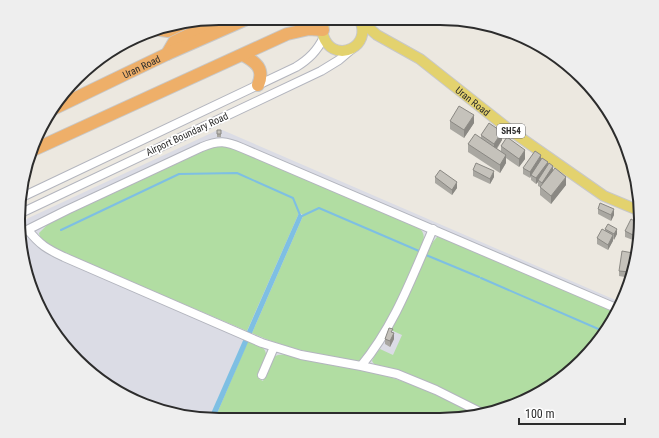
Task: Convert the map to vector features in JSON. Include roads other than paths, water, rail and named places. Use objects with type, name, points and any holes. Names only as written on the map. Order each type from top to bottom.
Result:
[{"type":"highway","name":"Uran Road","points":[[63,104],[167,54],[174,42],[209,25]]},
{"type":"highway","points":[[167,54],[233,25]]},
{"type":"highway","points":[[39,147],[288,34],[299,30],[324,26]]},
{"type":"highway","points":[[243,55],[256,64],[260,70],[261,78],[258,85]]},
{"type":"main road","points":[[355,47],[363,34],[362,25]]},
{"type":"main road","name":"Uran Road","points":[[366,25],[377,35],[420,59],[511,131],[604,196],[634,208]]},
{"type":"main road","name":"Uran Road","points":[[324,26],[327,43],[332,48],[339,50],[346,51],[365,41],[387,41]]},
{"type":"street","name":"Airport Boundary Road","points":[[27,195],[258,85],[307,60],[316,50],[324,26]]},
{"type":"street","name":"Airport Boundary Road","points":[[25,211],[321,72],[355,47]]},
{"type":"street","points":[[475,409],[397,374],[362,366],[301,356],[274,347],[53,252],[25,231],[66,210],[202,147],[219,141],[242,148],[613,307]]},
{"type":"street","points":[[362,366],[389,326],[433,229]]},
{"type":"street","points":[[262,375],[274,347]]},
{"type":"water","points":[[299,213],[303,216],[217,413],[211,413]]},
{"type":"waterway","points":[[61,230],[179,174],[237,173],[293,198],[300,215]]},
{"type":"waterway","points":[[302,216],[319,208],[419,251]]},
{"type":"waterway","points":[[426,255],[479,277]]},
{"type":"waterway","points":[[481,278],[599,329]]}]
